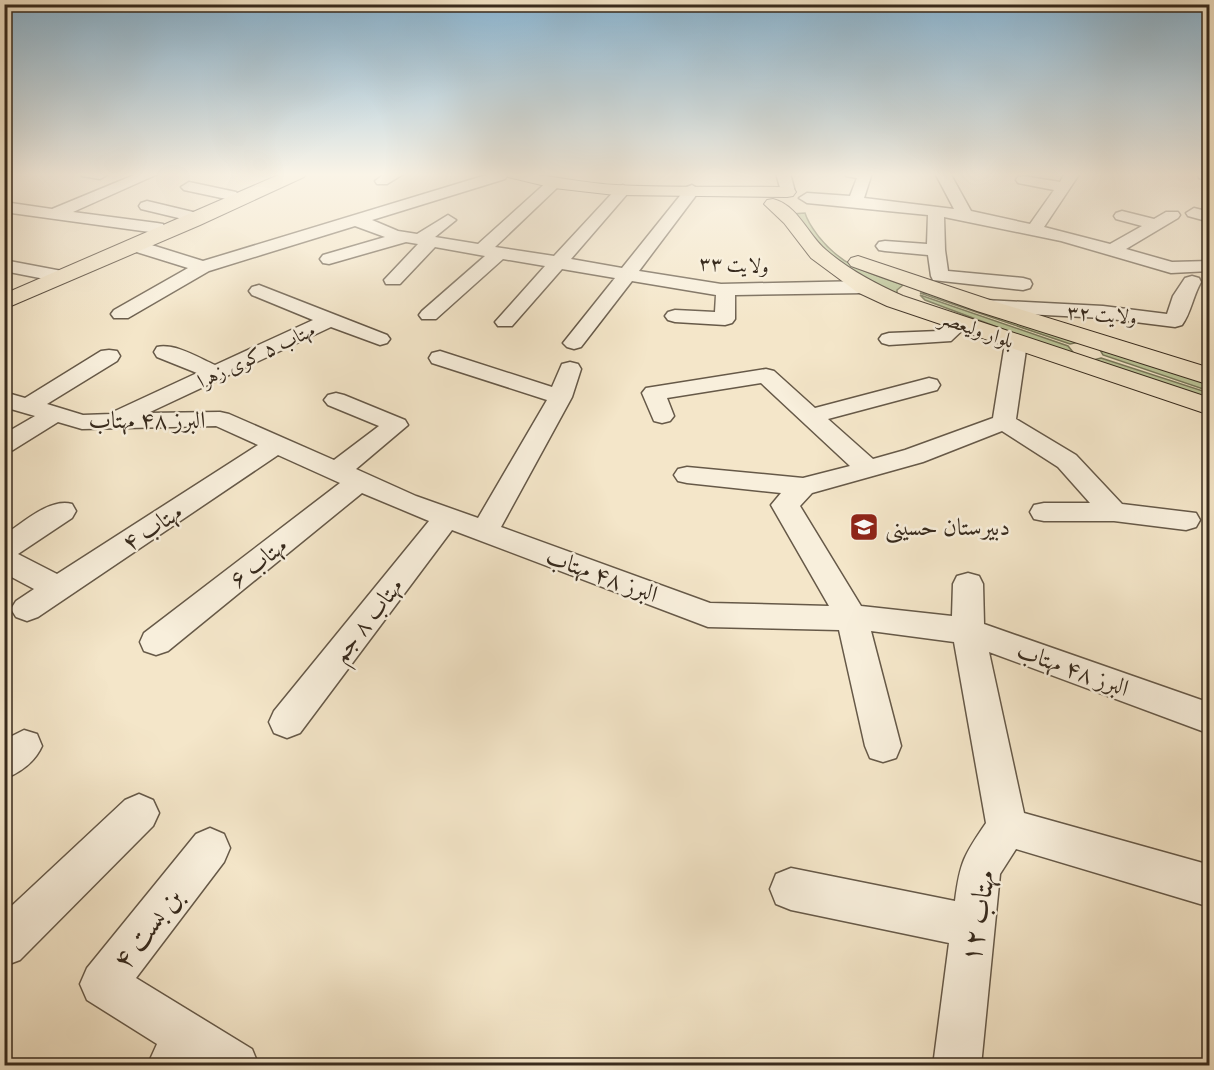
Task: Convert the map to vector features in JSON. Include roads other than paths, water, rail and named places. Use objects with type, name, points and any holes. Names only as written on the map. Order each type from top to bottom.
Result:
[{"type":"main road","points":[[4,300],[169,223]]},
{"type":"main road","points":[[4,300],[187,223]]},
{"type":"main road","name":"بلوار ولیعصر","points":[[794,223],[818,254],[865,287],[895,301],[1209,407]]},
{"type":"main road","name":"بلوار ولیعصر","points":[[815,223],[824,237],[848,257],[929,280],[985,306],[1209,377]]},
{"type":"main road","points":[[929,280],[910,288],[908,293],[913,299],[1033,342],[1104,372]]},
{"type":"street","points":[[120,223],[157,228]]},
{"type":"street","points":[[121,314],[203,267],[268,246],[319,223]]},
{"type":"street","name":"ولایت ٣۳","points":[[363,223],[394,235],[557,264],[726,290],[865,287]]},
{"type":"street","points":[[329,259],[419,239],[444,223]]},
{"type":"street","points":[[429,315],[518,223]]},
{"type":"street","points":[[505,322],[594,223]]},
{"type":"street","points":[[574,343],[666,223]]},
{"type":"street","points":[[936,223],[936,250],[929,280],[1023,284]]},
{"type":"street","points":[[1000,223],[1171,268],[1209,293]]},
{"type":"street","points":[[1023,248],[1027,229],[1032,223]]},
{"type":"street","points":[[1151,223],[1156,224]]},
{"type":"street","points":[[1112,251],[1156,224]]},
{"type":"street","points":[[251,236],[268,246]]},
{"type":"street","points":[[393,280],[419,239]]},
{"type":"street","points":[[136,246],[203,267]]},
{"type":"street","points":[[885,246],[936,250]]},
{"type":"street","points":[[4,266],[55,275]]},
{"type":"street","points":[[1171,268],[1209,266]]},
{"type":"street","name":"ولایت ۳۲","points":[[985,306],[1103,312],[1175,321],[1183,296],[1192,282]]},
{"type":"street","points":[[675,316],[725,319],[726,290]]},
{"type":"street","name":"مهتاب ۵ کوی زهرا","points":[[260,291],[330,320]]},
{"type":"street","points":[[1087,338],[1070,329],[1066,323],[1068,317],[1075,314],[1103,312]]},
{"type":"street","points":[[330,320],[380,339]]},
{"type":"street","name":"مهتاب ۵ کوی زهرا","points":[[113,421],[330,320]]},
{"type":"street","points":[[889,339],[944,337],[959,324]]},
{"type":"street","points":[[1004,422],[1016,343]]},
{"type":"street","points":[[165,352],[216,373]]},
{"type":"street","points":[[4,445],[29,406],[110,356]]},
{"type":"street","points":[[440,358],[560,398]]},
{"type":"street","points":[[486,531],[560,398],[570,369]]},
{"type":"street","points":[[662,416],[654,393],[766,376],[870,470]]},
{"type":"street","points":[[811,416],[930,385]]},
{"type":"street","name":"مهتاب ۶","points":[[156,642],[348,476],[396,425],[336,400]]},
{"type":"street","name":"البرز ۴۸ مهتاب","points":[[29,406],[82,422],[220,419],[447,517],[708,615],[875,619],[968,631],[1209,719]]},
{"type":"street","points":[[687,475],[803,487],[914,456],[1004,422]]},
{"type":"street","points":[[1004,422],[1067,460],[1114,512]]},
{"type":"street","name":"مهتاب ۴","points":[[27,609],[277,444]]},
{"type":"street","points":[[803,487],[785,505],[852,618],[883,746]]},
{"type":"street","points":[[4,549],[62,511]]},
{"type":"street","points":[[1044,512],[1114,512],[1186,520]]},
{"type":"street","name":"مهتاب ۸ جم","points":[[286,722],[447,517]]},
{"type":"street","points":[[4,560],[58,588]]},
{"type":"street","points":[[968,584],[968,631],[1007,826],[1209,886]]},
{"type":"street","points":[[4,944],[139,813]]},
{"type":"street","name":"مهتاب ۱۲","points":[[964,1063],[973,926],[980,868],[1007,826]]},
{"type":"street","name":"بن بست ۴","points":[[180,1052],[103,984],[210,848]]},
{"type":"street","points":[[791,889],[973,926]]},
{"type":"street","points":[[180,1052],[235,1065]]},
{"type":"place","name":"دبیرستان حسینی","points":[[864,527]]}]
